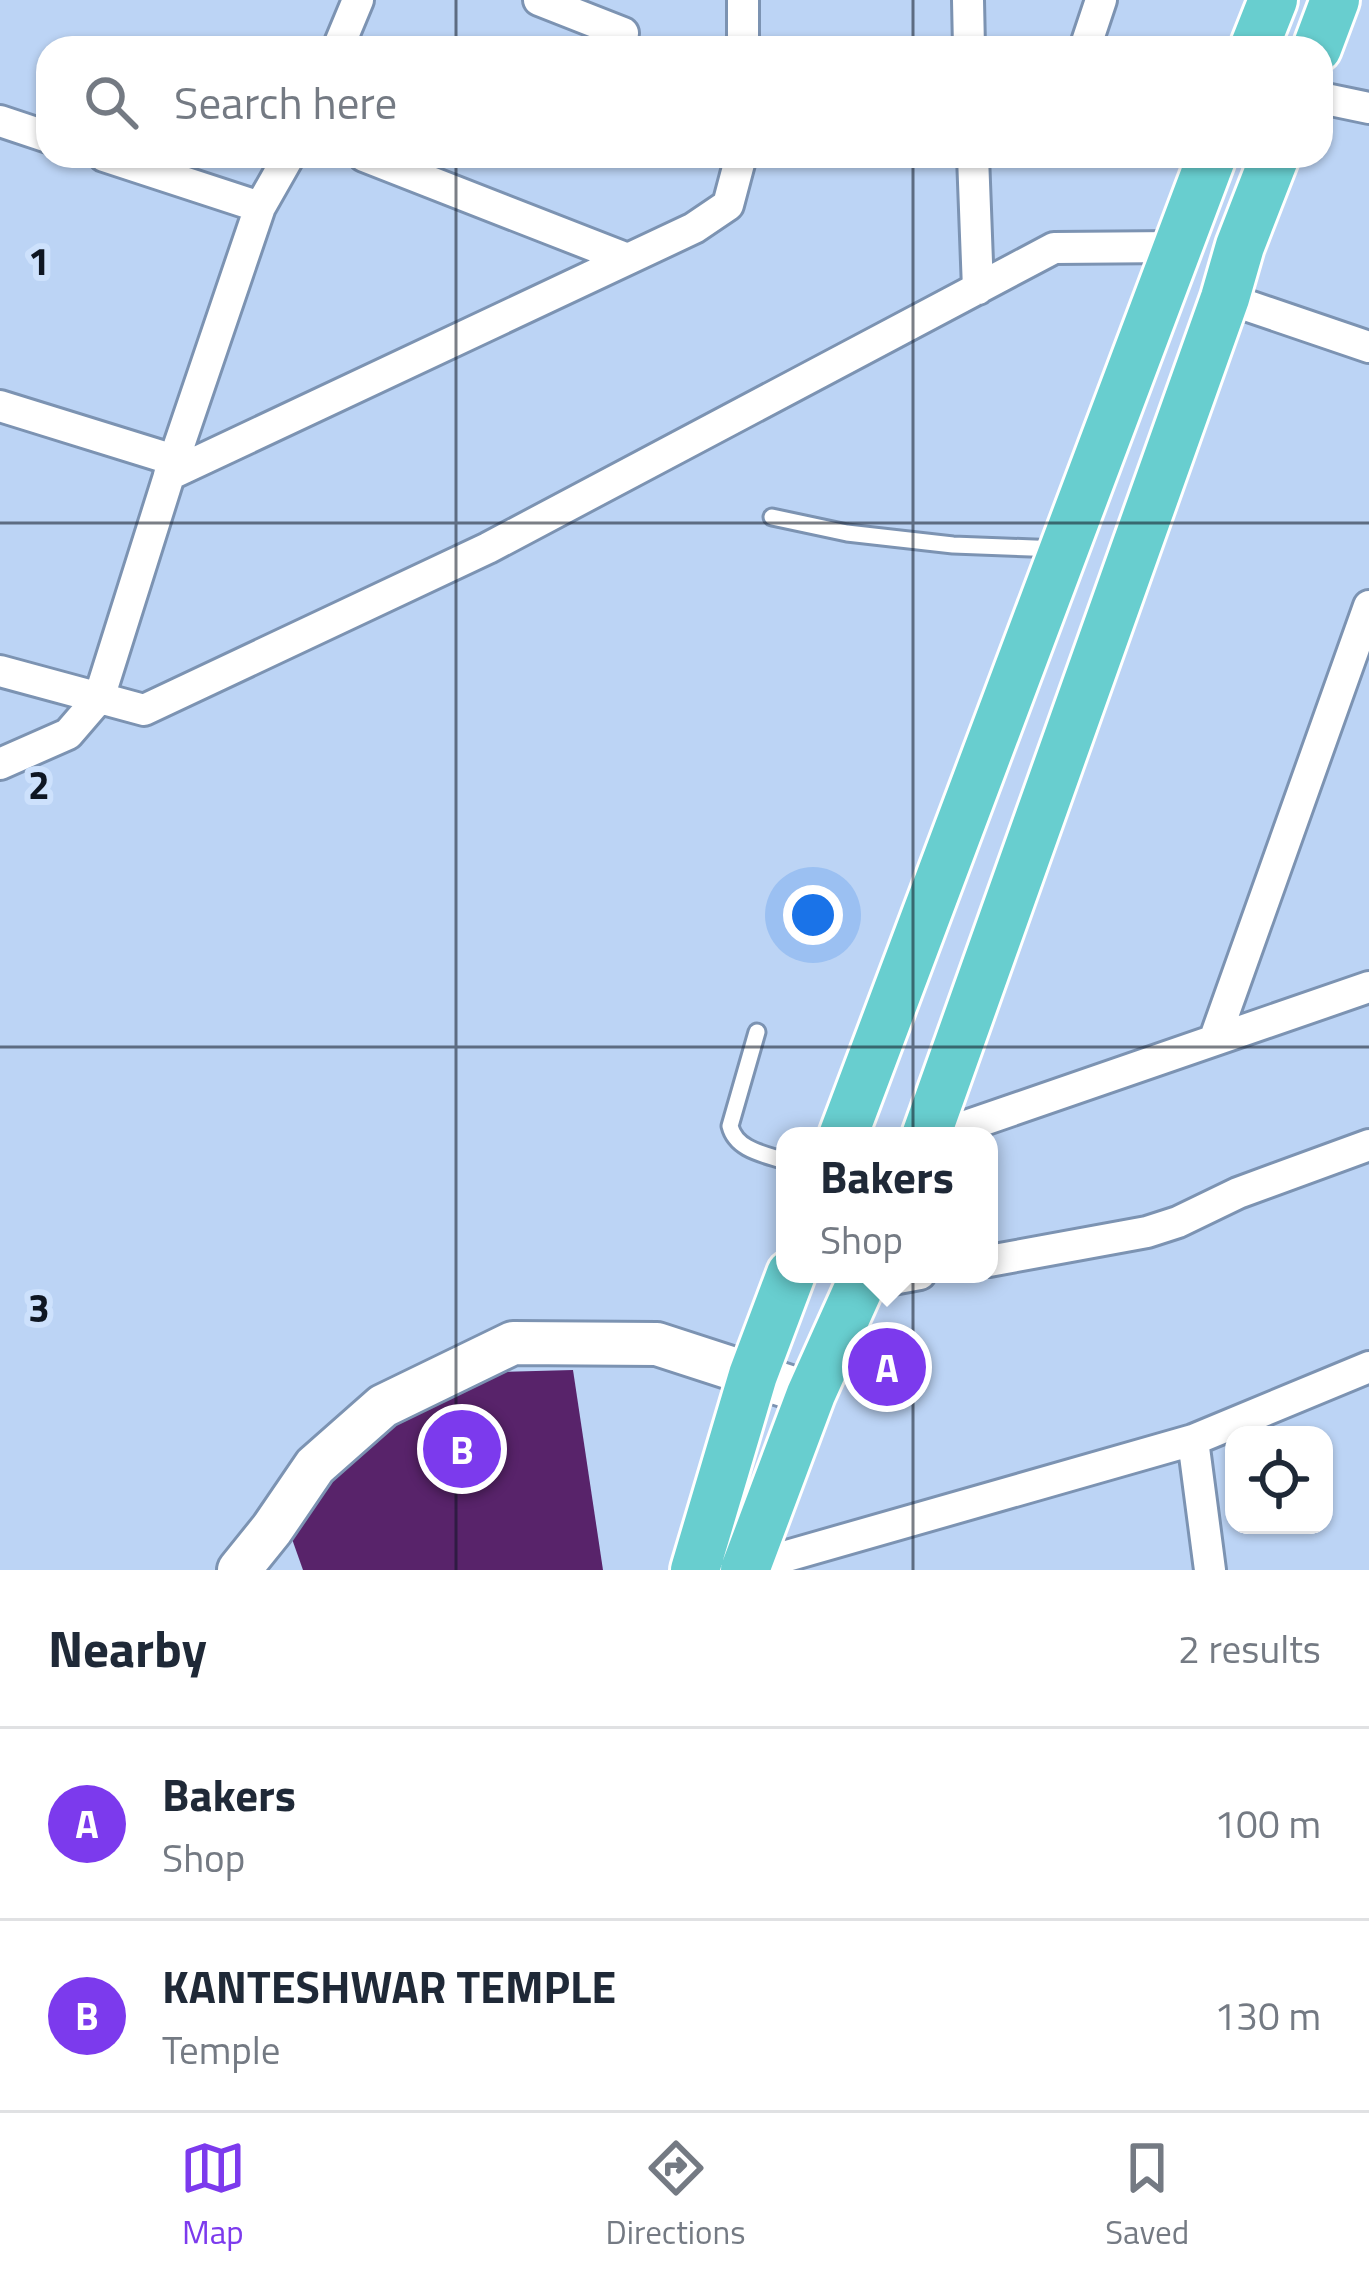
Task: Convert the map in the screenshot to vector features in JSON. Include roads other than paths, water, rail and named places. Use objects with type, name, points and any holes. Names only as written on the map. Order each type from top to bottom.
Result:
[{"type":"highway","points":[[1259,36],[1273,0]]},
{"type":"highway","points":[[1321,36],[1335,0]]},
{"type":"highway","points":[[846,1127],[1206,168]]},
{"type":"highway","points":[[929,1127],[1270,168]]},
{"type":"highway","points":[[695,1570],[753,1375],[788,1283]]},
{"type":"highway","points":[[745,1569],[811,1394],[861,1283]]},
{"type":"main road","points":[[239,1570],[314,1466],[382,1406],[513,1343],[657,1344],[811,1394]]},
{"type":"street","points":[[343,36],[358,0]]},
{"type":"street","points":[[539,0],[623,33]]},
{"type":"street","points":[[742,36],[743,0]]},
{"type":"street","points":[[968,0],[969,36]]},
{"type":"street","points":[[1088,36],[1101,0]]},
{"type":"street","points":[[1333,100],[1369,108]]},
{"type":"street","points":[[0,122],[36,133]]},
{"type":"street","points":[[141,168],[260,207]]},
{"type":"street","points":[[0,764],[68,734],[99,698],[260,207],[283,168]]},
{"type":"street","points":[[395,168],[626,258]]},
{"type":"street","points":[[0,406],[171,468],[694,228],[728,205],[738,168]]},
{"type":"street","points":[[973,168],[978,289]]},
{"type":"street","points":[[0,670],[144,710],[488,548],[1054,248],[1175,247]]},
{"type":"street","points":[[1225,298],[1369,347]]},
{"type":"street","points":[[1215,1038],[1369,606]]},
{"type":"street","points":[[963,1127],[1369,987]]},
{"type":"street","points":[[998,1259],[1147,1232],[1238,1192],[1369,1145]]},
{"type":"street","points":[[745,1569],[1193,1440],[1369,1367]]},
{"type":"street","points":[[1193,1440],[1210,1570]]},
{"type":"lane","points":[[772,517],[847,533],[1062,549]]},
{"type":"lane","points":[[757,1032],[730,1126],[733,1138],[742,1146],[776,1158]]},
{"type":"place","name":"Bakers","points":[[887,1367]]},
{"type":"place","name":"KANTESHWAR TEMPLE","points":[[462,1449]]}]
